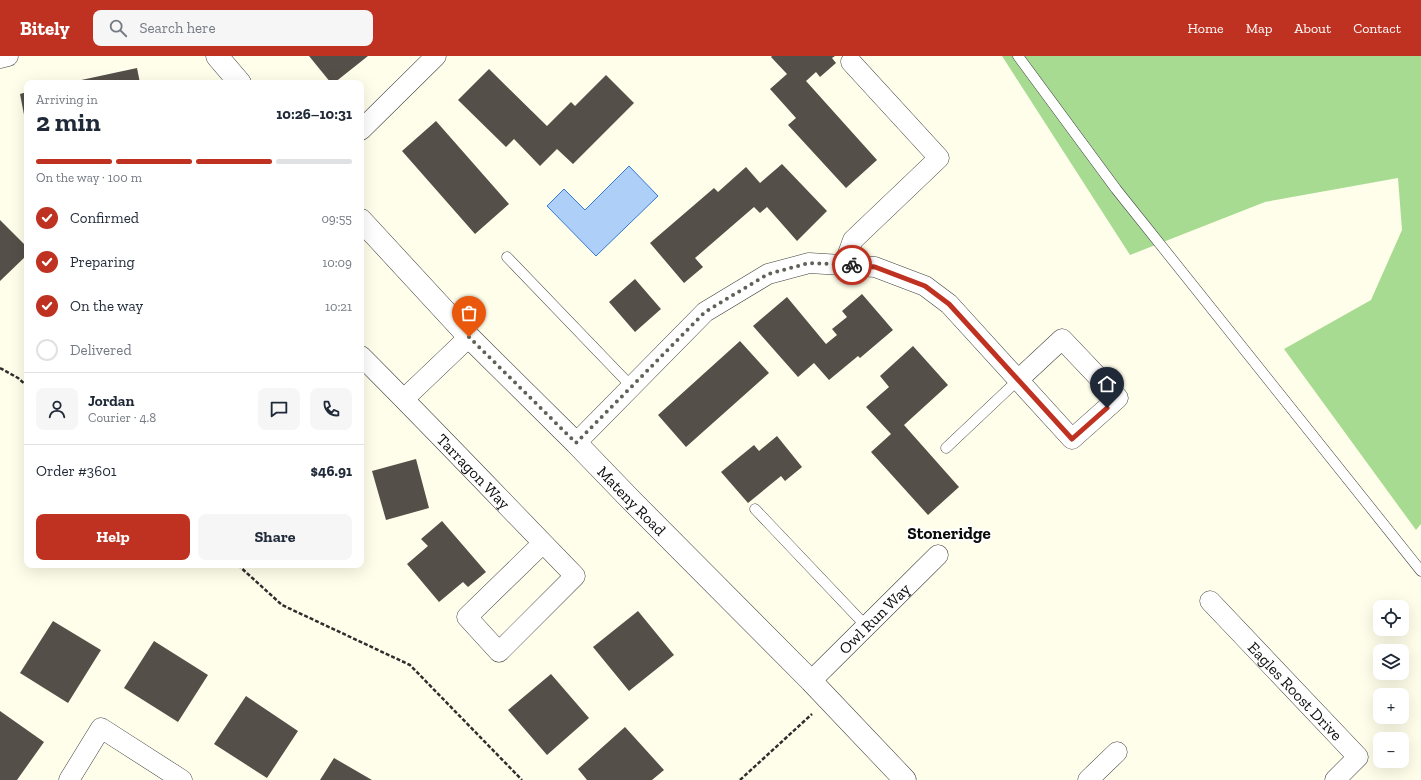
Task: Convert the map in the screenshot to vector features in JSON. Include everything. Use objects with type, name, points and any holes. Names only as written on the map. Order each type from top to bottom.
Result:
[{"type":"street","points":[[0,58],[8,56]]},
{"type":"street","points":[[217,56],[237,80]]},
{"type":"street","points":[[364,127],[436,56]]},
{"type":"street","points":[[844,265],[853,240],[939,158],[851,62]]},
{"type":"street","name":"Mateny Road","points":[[364,223],[469,337],[811,681],[905,780]]},
{"type":"street","points":[[576,443],[705,312],[768,274],[809,263],[875,267],[925,286],[949,304],[1018,380],[1072,439],[1118,398],[1062,340],[1018,380]]},
{"type":"street","points":[[404,399],[469,337]]},
{"type":"street","name":"Tarragon Way","points":[[364,359],[404,399],[543,543],[574,576],[499,652],[467,616],[543,543]]},
{"type":"street","name":"Owl Run Way","points":[[811,681],[938,555]]},
{"type":"street","name":"Eagles Roost Drive","points":[[1210,602],[1358,757],[1335,780]]},
{"type":"street","points":[[69,780],[101,728],[182,780]]},
{"type":"street","points":[[1088,780],[1117,752]]},
{"type":"lane","points":[[1018,56],[1116,189],[1421,571]]},
{"type":"lane","points":[[507,257],[631,386]]},
{"type":"lane","points":[[946,448],[1018,380]]},
{"type":"lane","points":[[755,509],[866,626]]},
{"type":"path","points":[[0,368],[18,378],[24,383]]},
{"type":"path","points":[[241,568],[282,605],[410,666],[522,780]]},
{"type":"path","points":[[740,780],[828,699]]},
{"type":"green space","points":[[1002,56],[1421,56],[1421,524],[1416,530],[1284,349],[1371,300],[1402,230],[1398,178],[1265,202],[1130,255]]},
{"type":"water","points":[[629,166],[658,196],[596,256],[547,206],[564,189],[585,210]]},
{"type":"building","points":[[309,56],[368,56],[338,80],[329,80]]},
{"type":"building","points":[[835,56],[832,58],[836,63],[820,77],[816,72],[806,81],[877,160],[846,188],[788,125],[796,118],[770,89],[787,74],[771,57]]},
{"type":"building","points":[[137,68],[139,80],[81,80]]},
{"type":"building","points":[[489,69],[547,126],[571,102],[575,106],[606,75],[634,103],[573,164],[557,149],[540,166],[514,139],[506,147],[458,100]]},
{"type":"building","points":[[24,93],[24,115],[20,94]]},
{"type":"building","points":[[436,121],[509,204],[475,234],[402,151]]},
{"type":"building","points":[[782,164],[827,211],[797,241],[767,207],[760,213],[754,207],[695,258],[703,267],[684,283],[650,243],[714,188],[718,192],[746,167],[760,183]]},
{"type":"building","points":[[0,220],[24,244],[24,258],[0,281]]},
{"type":"building","points":[[635,279],[661,309],[635,332],[609,302]]},
{"type":"building","points":[[862,294],[893,330],[860,358],[858,356],[829,380],[814,363],[798,377],[753,326],[787,297],[826,344],[837,335],[832,329],[847,317],[842,311]]},
{"type":"building","points":[[740,341],[769,373],[686,447],[658,415]]},
{"type":"building","points":[[913,346],[948,385],[904,425],[959,487],[928,515],[871,452],[891,434],[866,407],[889,387],[880,376]]},
{"type":"building","points":[[777,436],[802,467],[785,481],[781,476],[748,503],[721,472],[754,445],[759,451]]},
{"type":"building","points":[[416,459],[429,508],[386,520],[372,471]]},
{"type":"building","points":[[442,521],[486,572],[468,587],[463,582],[439,602],[407,564],[428,546],[421,539]]},
{"type":"building","points":[[638,611],[674,655],[629,691],[593,647]]},
{"type":"building","points":[[53,621],[101,650],[68,703],[20,673]]},
{"type":"building","points":[[154,641],[208,675],[178,722],[124,688]]},
{"type":"building","points":[[551,674],[589,718],[547,755],[508,710]]},
{"type":"building","points":[[246,696],[298,731],[267,778],[214,744]]},
{"type":"building","points":[[0,711],[44,742],[17,780],[0,780]]},
{"type":"building","points":[[625,727],[664,770],[652,780],[587,780],[578,769]]},
{"type":"building","points":[[334,758],[372,780],[320,780]]},
{"type":"way so far","points":[[469,337],[576,443],[705,312],[768,274],[809,263],[852,265]]},
{"type":"district","name":"Stoneridge","points":[[949,533]]},
{"type":"route","points":[[852,265],[875,267],[925,286],[949,304],[1072,439],[1107,408]]}]
